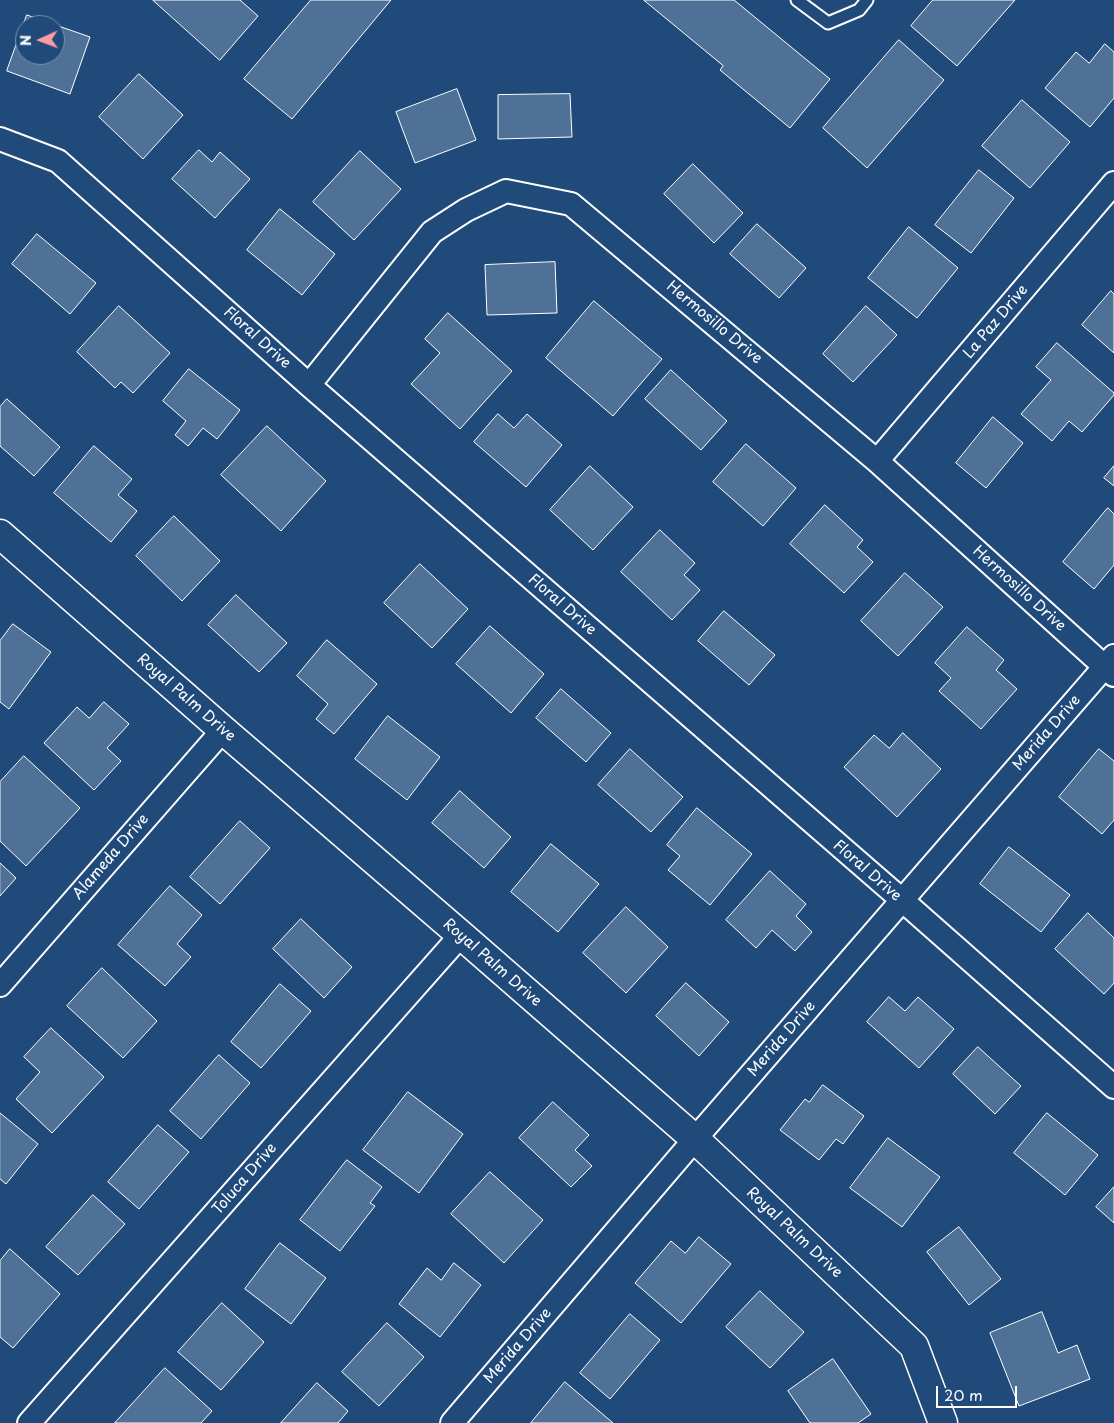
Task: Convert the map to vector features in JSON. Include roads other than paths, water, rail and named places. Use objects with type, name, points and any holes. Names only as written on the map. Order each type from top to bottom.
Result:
[{"type":"street","name":"Floral Drive","points":[[0,139],[58,160],[308,384],[902,900],[1114,1087]]},
{"type":"street","name":"La Paz Drive","points":[[877,461],[1114,183]]},
{"type":"street","name":"Hermosillo Drive","points":[[308,384],[432,232],[466,210],[506,192],[571,204],[877,461],[1111,666]]},
{"type":"street","name":"Royal Palm Drive","points":[[0,534],[694,1139],[914,1346],[943,1423]]},
{"type":"street","name":"Merida Drive","points":[[452,1423],[694,1139],[902,900],[1111,666]]},
{"type":"street","name":"Alameda Drive","points":[[0,985],[223,730]]},
{"type":"street","name":"Toluca Drive","points":[[29,1423],[461,935]]},
{"type":"lane","points":[[797,0],[828,23],[859,10],[868,0]]}]
